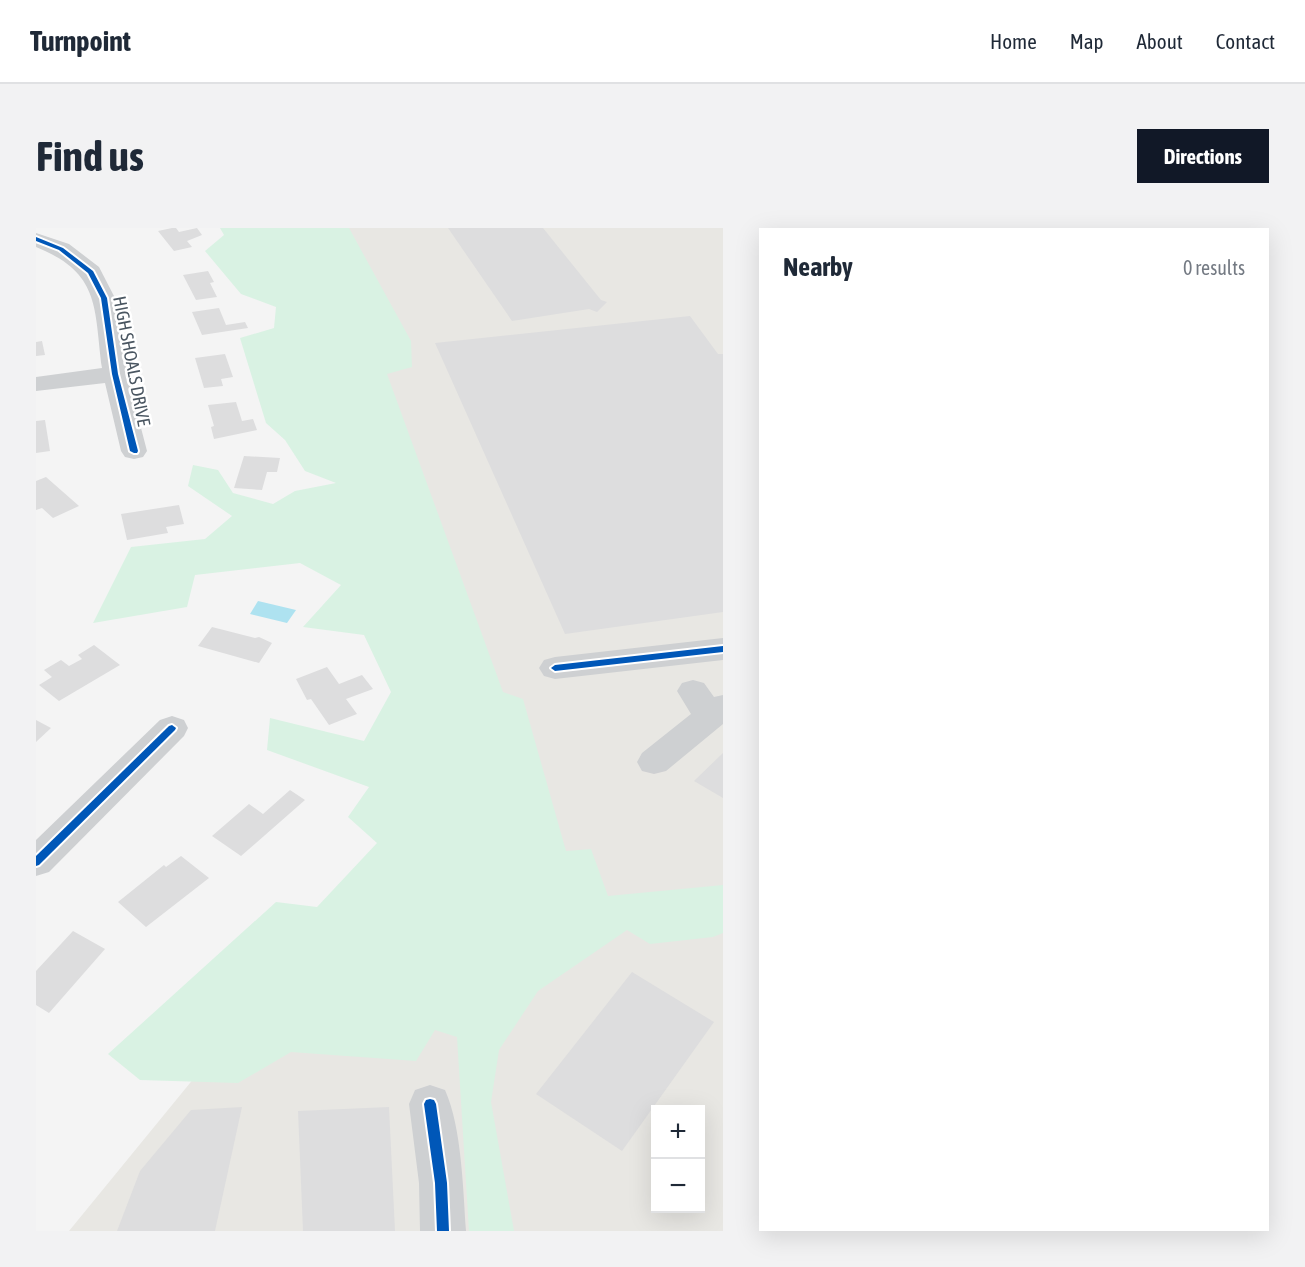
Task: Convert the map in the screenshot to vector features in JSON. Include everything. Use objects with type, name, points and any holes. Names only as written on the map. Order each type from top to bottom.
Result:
[{"type":"street","name":"HIGH SHOALS DRIVE","points":[[36,239],[61,249],[91,272],[104,298],[115,374],[134,451]]},
{"type":"street","points":[[36,384],[115,374]]},
{"type":"street","points":[[555,668],[723,649]]},
{"type":"street","points":[[654,762],[709,705]]},
{"type":"street","points":[[36,862],[172,728]]},
{"type":"street","points":[[430,1104],[441,1183],[443,1231]]},
{"type":"shaded area","points":[[253,228],[723,228],[723,1231],[69,1231],[441,776]]},
{"type":"green space","points":[[220,228],[349,228],[411,341],[412,367],[387,374],[503,692],[523,699],[566,851],[591,849],[608,896],[723,885],[723,933],[713,937],[650,944],[627,930],[538,991],[499,1050],[491,1102],[514,1231],[469,1231],[457,1037],[435,1030],[416,1061],[291,1052],[238,1083],[140,1080],[108,1054],[276,902],[317,907],[377,843],[348,817],[369,787],[267,750],[270,718],[364,741],[391,692],[364,635],[303,627],[341,585],[300,563],[195,575],[187,607],[93,623],[131,547],[205,539],[232,516],[188,486],[193,465],[218,470],[233,493],[273,504],[295,491],[336,483],[305,471],[285,440],[266,423],[240,338],[274,328],[276,307],[241,294],[205,251],[224,235]]},
{"type":"water","points":[[258,601],[296,610],[287,623],[250,614]]},
{"type":"building","points":[[176,228],[179,232],[197,228],[202,235],[187,241],[192,247],[174,251],[158,231]]},
{"type":"building","points":[[448,228],[543,228],[601,300],[607,302],[597,312],[589,309],[512,321]]},
{"type":"building","points":[[208,271],[214,282],[210,283],[217,297],[196,300],[183,275]]},
{"type":"building","points":[[219,308],[226,325],[245,322],[248,328],[202,335],[192,312]]},
{"type":"building","points":[[690,316],[718,354],[723,354],[723,612],[565,634],[435,343]]},
{"type":"building","points":[[42,341],[45,355],[36,356],[36,342]]},
{"type":"building","points":[[225,354],[233,377],[221,379],[223,386],[204,388],[195,358]]},
{"type":"building","points":[[236,402],[242,421],[253,419],[257,430],[214,439],[211,427],[214,426],[208,405]]},
{"type":"building","points":[[45,420],[50,451],[36,453],[36,421]]},
{"type":"building","points":[[244,456],[280,458],[277,472],[267,472],[262,490],[234,488]]},
{"type":"building","points":[[46,477],[79,506],[53,518],[42,508],[36,510],[36,481]]},
{"type":"building","points":[[179,505],[184,524],[166,527],[168,533],[127,540],[121,514]]},
{"type":"building","points":[[212,627],[255,638],[259,637],[272,643],[259,663],[198,646]]},
{"type":"building","points":[[94,645],[120,665],[59,701],[39,685],[52,677],[44,670],[61,660],[69,666],[82,659],[78,655]]},
{"type":"building","points":[[327,667],[339,684],[362,675],[373,689],[346,699],[357,714],[329,725],[311,699],[307,700],[296,679]]},
{"type":"building","points":[[36,720],[51,728],[36,742]]},
{"type":"building","points":[[723,753],[723,798],[694,781]]},
{"type":"building","points":[[290,790],[305,800],[241,856],[212,836],[249,804],[263,814]]},
{"type":"building","points":[[181,856],[209,878],[146,927],[118,902],[164,865],[166,867]]},
{"type":"building","points":[[73,931],[105,949],[49,1013],[36,1005],[36,971]]},
{"type":"building","points":[[632,972],[714,1022],[655,1105],[651,1105],[651,1110],[622,1151],[536,1094]]},
{"type":"building","points":[[242,1107],[215,1231],[117,1231],[140,1171],[191,1110]]},
{"type":"building","points":[[389,1107],[395,1231],[303,1231],[298,1111]]},
{"type":"cycle path","points":[[36,239],[61,249],[91,272],[104,298],[115,374],[134,451]]},
{"type":"cycle path","points":[[555,668],[723,649]]},
{"type":"cycle path","points":[[36,862],[172,728]]},
{"type":"cycle path","points":[[430,1104],[441,1183],[443,1231]]}]
